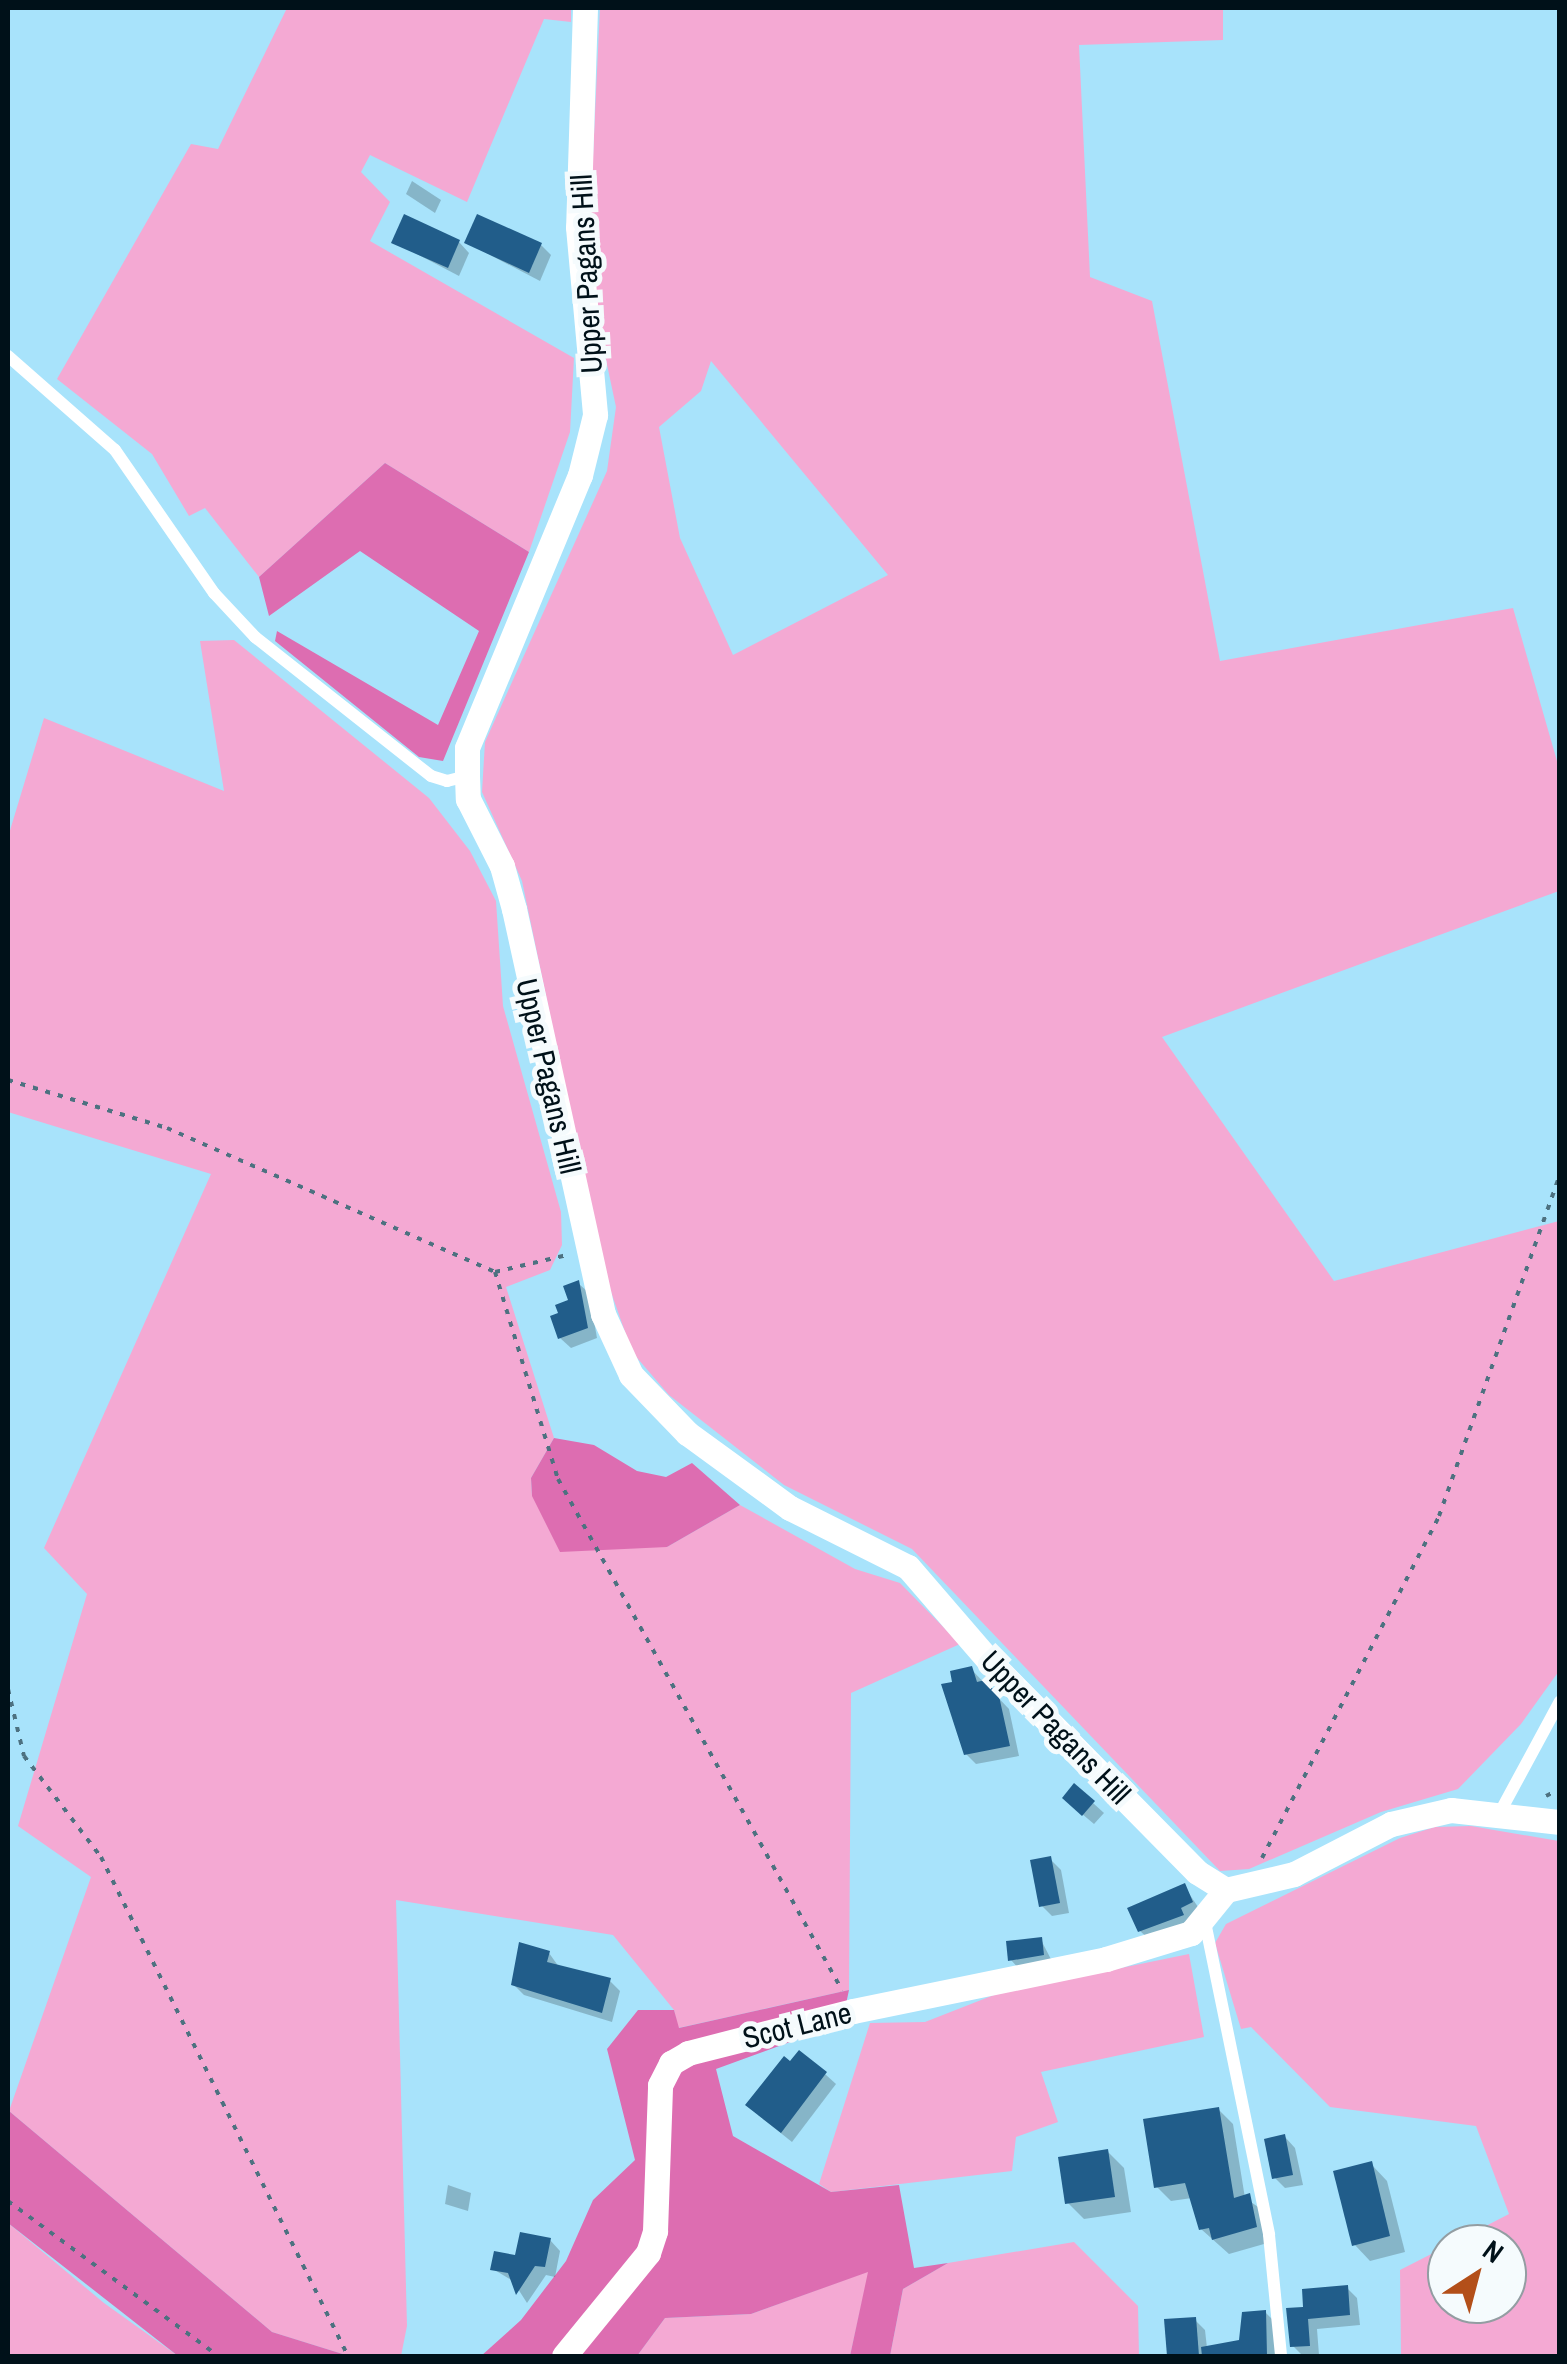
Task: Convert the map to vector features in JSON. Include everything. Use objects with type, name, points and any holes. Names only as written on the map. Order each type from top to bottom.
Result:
[{"type":"street","name":"Upper Pagans Hill","points":[[585,8],[578,227],[596,415],[580,476],[467,748],[467,776],[468,800],[502,866],[514,909],[602,1314],[631,1375],[687,1434],[790,1508],[908,1567],[1018,1690],[1197,1872],[1226,1890]]},
{"type":"street","points":[[1205,1922],[1226,1890],[1294,1874],[1391,1824],[1451,1810],[1560,1822]]},
{"type":"street","name":"Scot Lane","points":[[564,2356],[648,2253],[655,2231],[660,2085],[671,2063],[688,2052],[854,2011],[1106,1959],[1191,1933],[1205,1922]]},
{"type":"lane","points":[[8,356],[115,450],[214,593],[254,637],[431,776],[447,781],[467,776]]},
{"type":"lane","points":[[1500,1814],[1560,1701]]},
{"type":"lane","points":[[1205,1922],[1269,2235],[1281,2355]]},
{"type":"path","points":[[8,1080],[168,1128],[495,1272],[558,1253],[588,1259]]},
{"type":"path","points":[[1255,1886],[1268,1837],[1439,1516],[1560,1176]]},
{"type":"path","points":[[495,1272],[558,1480],[854,2011]]},
{"type":"path","points":[[8,1689],[24,1756],[100,1856],[348,2356]]},
{"type":"path","points":[[8,2201],[218,2356]]},
{"type":"shaded area","points":[[287,8],[571,8],[571,22],[544,19],[467,202],[370,155],[361,172],[390,202],[370,241],[574,358],[570,432],[529,552],[385,463],[259,577],[205,508],[189,516],[152,454],[57,379],[191,144],[218,149]]},
{"type":"shaded area","points":[[600,8],[1223,8],[1223,40],[1079,45],[1090,277],[1152,301],[1220,661],[1513,608],[1559,768],[1559,891],[1162,1037],[1334,1281],[1559,1221],[1559,1671],[1521,1724],[1458,1789],[1381,1812],[1249,1869],[1220,1871],[912,1549],[784,1485],[669,1395],[632,1352],[603,1269],[522,881],[482,792],[485,742],[607,471],[616,407],[599,327],[590,220]],"holes":[[[711,361],[888,575],[733,655],[680,538],[659,427],[701,391]]]},
{"type":"shaded area","points":[[385,463],[529,552],[443,761],[419,757],[275,641],[277,631],[438,725],[479,631],[360,551],[269,616],[259,577]]},
{"type":"shaded area","points":[[234,640],[429,798],[470,851],[496,901],[503,1006],[561,1212],[562,1245],[550,1270],[506,1287],[554,1438],[531,1478],[532,1496],[667,1547],[740,1505],[855,1569],[900,1583],[960,1644],[851,1693],[849,1990],[678,2028],[674,2010],[613,1935],[396,1900],[407,2326],[401,2356],[349,2356],[272,2332],[9,2111],[91,1877],[18,1826],[87,1594],[44,1548],[211,1174],[8,1112],[8,837],[44,718],[224,791],[200,641]]},
{"type":"shaded area","points":[[554,1438],[594,1445],[637,1471],[666,1477],[692,1463],[740,1505],[667,1547],[560,1552],[532,1496],[531,1478]]},
{"type":"shaded area","points":[[1471,1826],[1559,1841],[1559,2356],[1401,2356],[1400,2270],[1427,2256],[1427,2324],[1527,2324],[1527,2224],[1490,2224],[1509,2214],[1476,2126],[1330,2107],[1251,2027],[1241,2029],[1215,1943],[1226,1924],[1400,1838],[1435,1827]]},
{"type":"shaded area","points":[[1189,1954],[1204,2037],[1041,2072],[1058,2122],[1016,2137],[1012,2171],[831,2192],[819,2184],[870,2023],[925,2022],[999,1993]]},
{"type":"shaded area","points":[[849,1990],[842,2023],[716,2069],[733,2136],[831,2192],[899,2185],[914,2268],[948,2263],[903,2289],[890,2356],[850,2356],[868,2272],[751,2314],[665,2318],[637,2356],[481,2356],[521,2320],[566,2261],[593,2200],[635,2160],[607,2049],[638,2010],[674,2010],[679,2028]]},
{"type":"shaded area","points":[[9,2111],[272,2332],[349,2356],[178,2356],[8,2223]]},
{"type":"shaded area","points":[[8,2223],[104,2303],[178,2356],[8,2356]]},
{"type":"shaded area","points":[[1074,2242],[1138,2306],[1139,2356],[890,2356],[903,2289],[948,2263]]},
{"type":"shaded area","points":[[869,2271],[850,2356],[637,2356],[665,2318],[751,2314]]},
{"type":"building","points":[[404,214],[460,240],[448,268],[391,243]]},
{"type":"building","points":[[477,214],[542,243],[529,273],[464,243]]},
{"type":"building","points":[[579,1280],[588,1328],[558,1339],[550,1316],[558,1313],[555,1305],[568,1300],[563,1286]]},
{"type":"building","points":[[972,1666],[977,1682],[985,1680],[999,1696],[1010,1746],[964,1755],[941,1684],[952,1682],[950,1671]]},
{"type":"building","points":[[1074,1783],[1095,1801],[1082,1816],[1062,1798]]},
{"type":"building","points":[[1051,1856],[1060,1903],[1039,1907],[1030,1860]]},
{"type":"building","points":[[1185,1883],[1193,1902],[1181,1908],[1184,1915],[1138,1932],[1127,1908]]},
{"type":"building","points":[[1042,1937],[1044,1955],[1008,1961],[1006,1941]]},
{"type":"building","points":[[519,1942],[550,1951],[547,1962],[611,1978],[602,2013],[511,1985]]},
{"type":"building","points":[[799,2050],[827,2072],[781,2133],[745,2105],[784,2056],[790,2061]]},
{"type":"building","points":[[1219,2107],[1234,2198],[1250,2193],[1257,2227],[1212,2240],[1209,2228],[1199,2230],[1185,2183],[1154,2188],[1143,2119]]},
{"type":"building","points":[[1285,2134],[1293,2175],[1272,2179],[1264,2139]]},
{"type":"building","points":[[1108,2149],[1115,2197],[1065,2204],[1058,2157]]},
{"type":"building","points":[[1372,2161],[1390,2236],[1352,2246],[1333,2171]]},
{"type":"building","points":[[520,2232],[551,2238],[545,2267],[535,2266],[516,2295],[508,2273],[490,2270],[494,2251],[515,2255]]},
{"type":"building","points":[[1348,2285],[1350,2315],[1308,2319],[1310,2346],[1290,2347],[1286,2308],[1303,2307],[1302,2289]]},
{"type":"building","points":[[1266,2310],[1267,2356],[1202,2356],[1201,2347],[1239,2340],[1242,2312]]},
{"type":"building","points":[[1196,2317],[1199,2356],[1167,2356],[1164,2319]]}]
